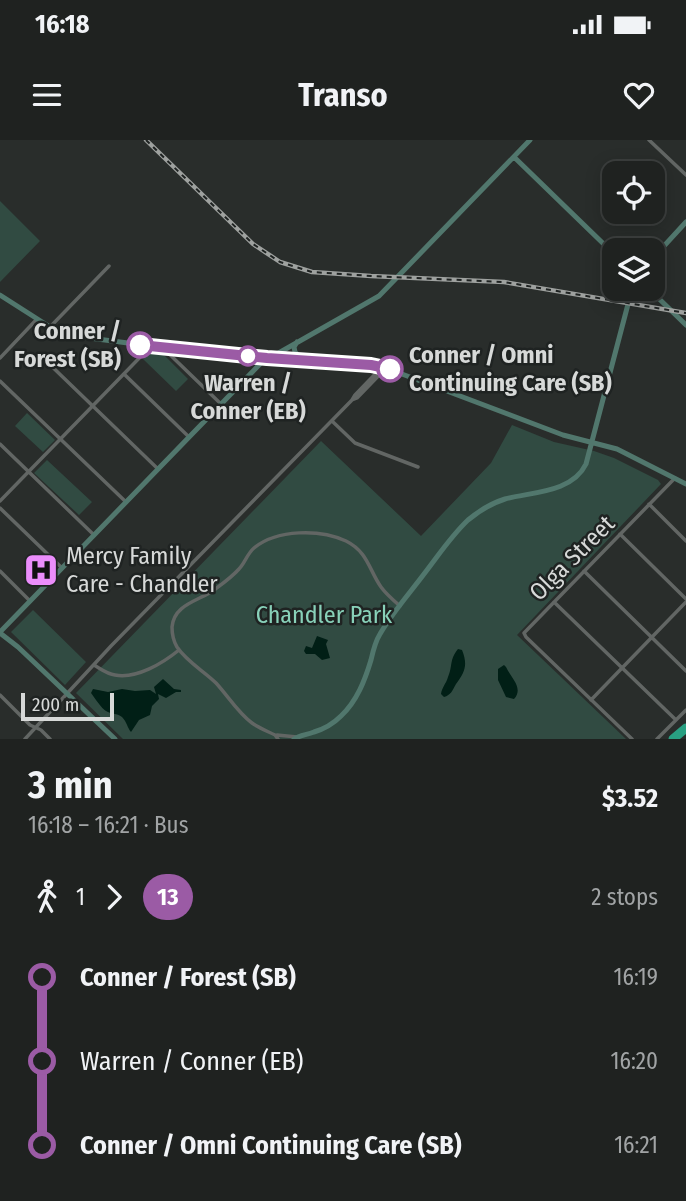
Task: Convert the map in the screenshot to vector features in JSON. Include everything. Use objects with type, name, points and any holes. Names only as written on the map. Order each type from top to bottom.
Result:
[{"type":"highway","points":[[673,739],[686,728]]},
{"type":"highway","points":[[682,739],[686,735]]},
{"type":"main road","points":[[114,739],[0,633],[267,358],[379,296],[530,140]]},
{"type":"main road","points":[[514,157],[602,242]]},
{"type":"main road","points":[[665,245],[686,222]]},
{"type":"main road","points":[[0,295],[50,327],[74,336],[267,358],[384,367],[553,432],[621,450],[686,484]]},
{"type":"main road","points":[[295,738],[325,727],[338,719],[349,707],[364,681],[379,635],[456,534],[473,517],[499,501],[544,492],[583,471],[629,301]]},
{"type":"main road","points":[[661,301],[686,325]]},
{"type":"main road","points":[[297,341],[295,352],[305,361]]},
{"type":"street","points":[[649,140],[686,175]]},
{"type":"street","points":[[50,327],[109,266]]},
{"type":"street","points":[[0,358],[37,319]]},
{"type":"street","points":[[0,501],[150,346]]},
{"type":"street","points":[[162,347],[221,404]]},
{"type":"street","points":[[41,356],[158,469]]},
{"type":"street","points":[[25,739],[384,367]]},
{"type":"street","points":[[124,374],[189,437]]},
{"type":"street","points":[[0,381],[126,502]]},
{"type":"street","points":[[332,421],[355,443],[418,467]]},
{"type":"street","points":[[0,444],[94,535]]},
{"type":"street","name":"Olga Street","points":[[591,700],[526,637],[525,631],[675,478]]},
{"type":"street","points":[[649,505],[686,541]]},
{"type":"street","points":[[0,508],[62,568]]},
{"type":"street","points":[[295,738],[272,733],[249,721],[216,684],[179,650],[172,629],[179,611],[213,591],[238,570],[256,547],[283,535],[299,533],[350,543],[367,561],[383,590],[400,606]]},
{"type":"street","points":[[620,534],[686,600],[591,700],[632,739]]},
{"type":"street","points":[[0,571],[30,601]]},
{"type":"street","points":[[584,571],[686,671]]},
{"type":"street","points":[[554,602],[676,720]]},
{"type":"street","points":[[94,665],[108,674],[126,676],[155,666],[179,650]]},
{"type":"street","points":[[0,695],[30,725],[41,730],[50,739]]},
{"type":"street","points":[[657,739],[686,710]]},
{"type":"street","points":[[272,733],[278,739]]},
{"type":"green space","points":[[0,201],[40,241],[0,282]]},
{"type":"green space","points":[[149,352],[163,354],[188,379],[176,391],[143,359]]},
{"type":"green space","points":[[27,413],[55,440],[43,452],[15,426]]},
{"type":"green space","name":"Chandler Park","points":[[512,425],[554,442],[614,458],[661,484],[517,635],[626,739],[123,739],[76,693],[321,441],[421,536],[491,463]]},
{"type":"green space","points":[[47,460],[92,502],[79,515],[34,473]]},
{"type":"green space","points":[[33,610],[86,662],[65,685],[11,632]]},
{"type":"shaded area","points":[[317,636],[328,640],[326,644],[330,658],[322,660],[315,654],[306,654],[304,651],[306,646],[312,648]]},
{"type":"shaded area","points":[[458,649],[462,650],[464,655],[465,668],[451,692],[444,697],[441,694],[453,656]]},
{"type":"shaded area","points":[[504,665],[517,687],[514,699],[506,697],[498,680],[498,669]]},
{"type":"shaded area","points":[[163,679],[181,692],[166,698],[158,694],[159,699],[152,706],[150,715],[139,720],[131,732],[122,717],[104,710],[91,693],[93,689],[108,692],[122,689],[150,690],[156,694],[154,687]]},
{"type":"railway","points":[[146,140],[253,244],[280,262],[312,272],[504,282],[686,313]]},
{"type":"bus line","name":"13","points":[[140,345],[371,365],[390,369]]},
{"type":"place","name":"Conner / Forest (SB)","points":[[140,345]]},
{"type":"place","name":"Warren / Conner (EB)","points":[[248,356]]},
{"type":"place","name":"Conner / Omni Continuing Care (SB)","points":[[390,369]]},
{"type":"place","name":"Mercy Family Care - Chandler","points":[[41,570]]}]
